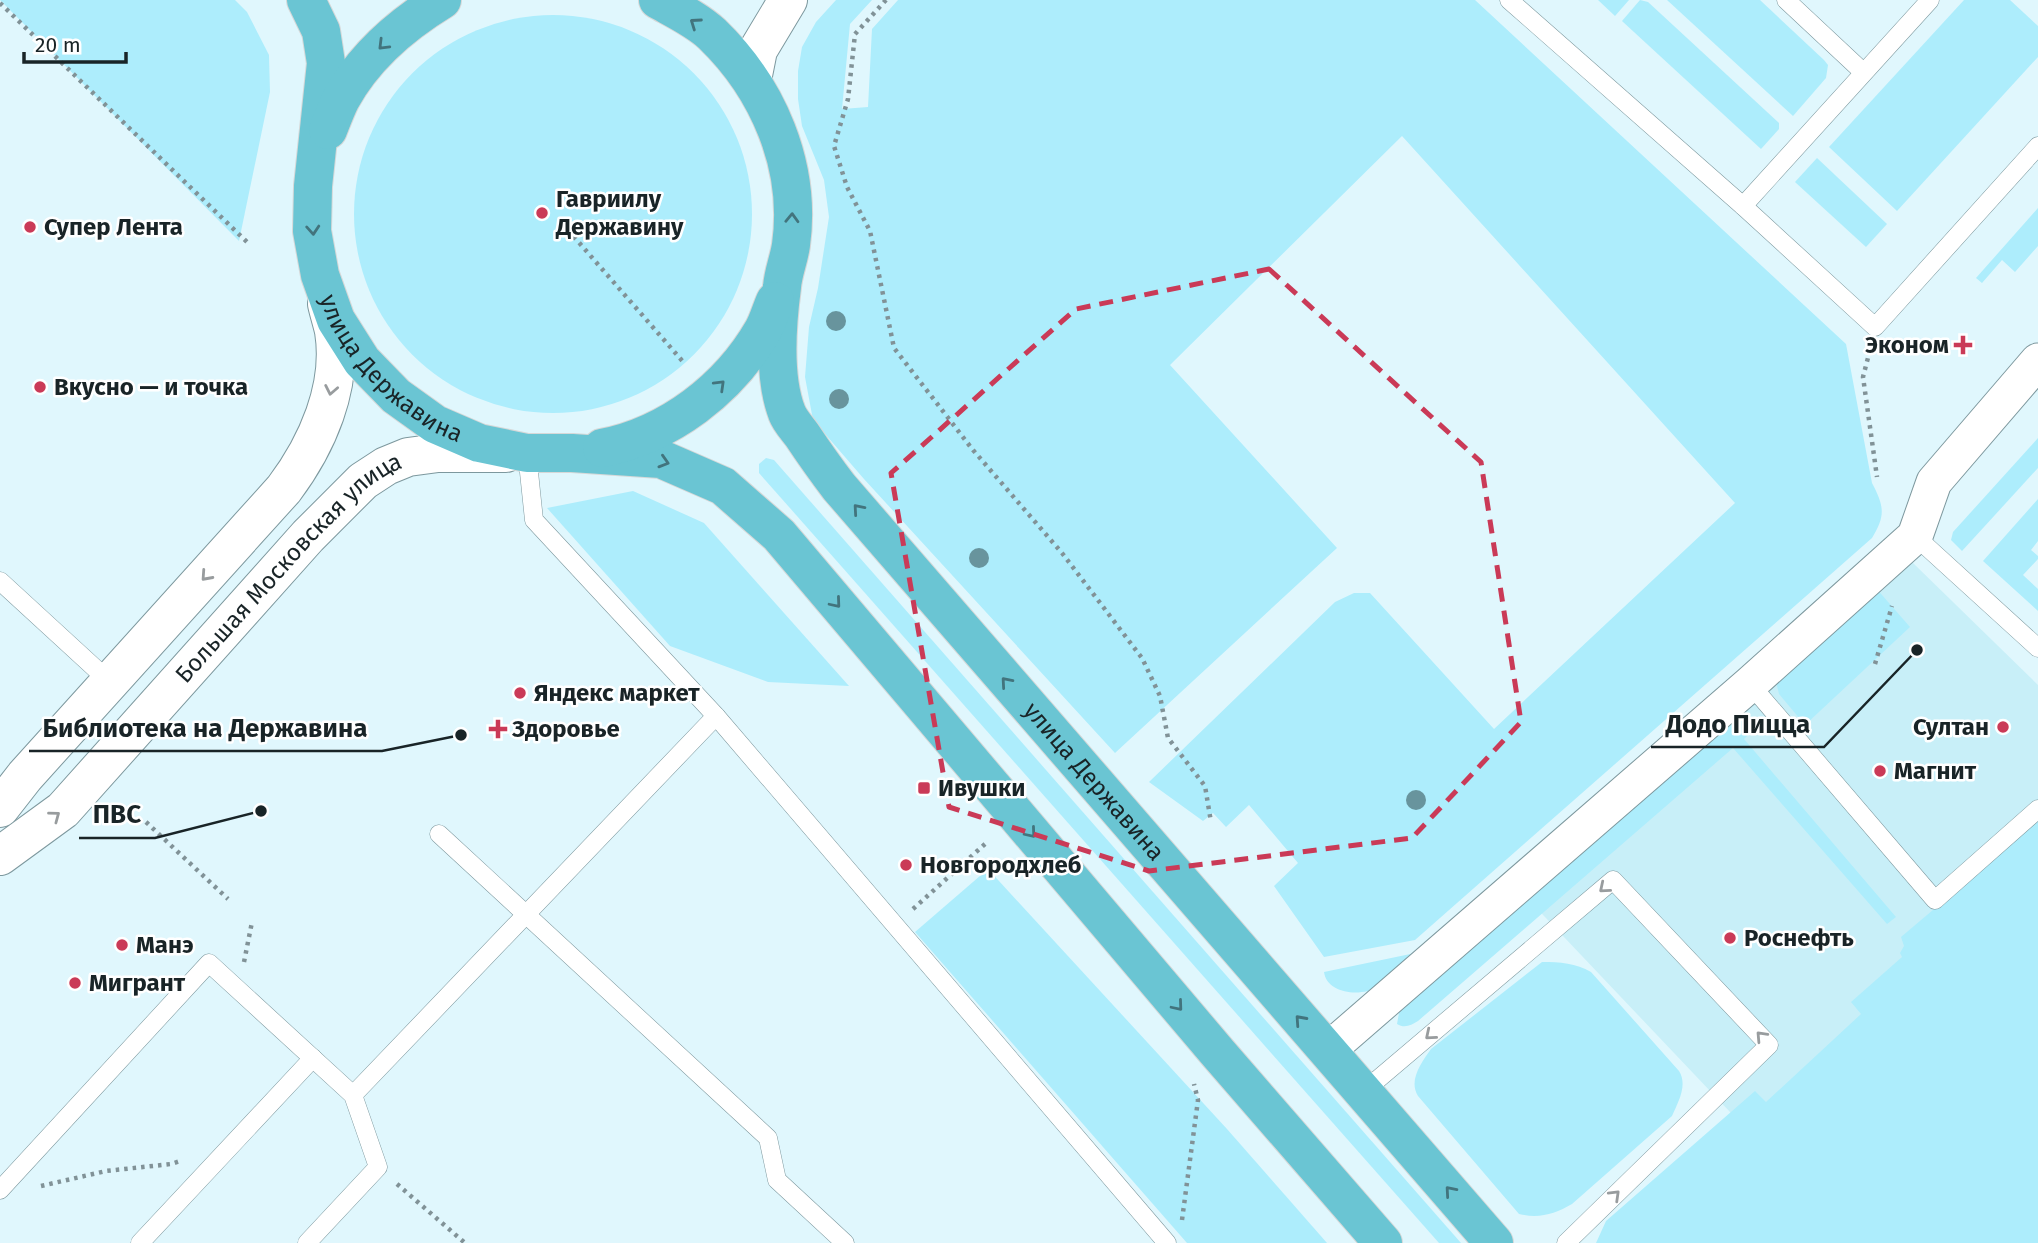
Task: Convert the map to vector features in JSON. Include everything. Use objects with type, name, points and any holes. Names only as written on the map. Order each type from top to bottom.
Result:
[{"type":"main road","name":"улица Державина","points":[[306,0],[321,31],[327,63],[313,186],[312,231],[320,275],[336,320],[362,361],[396,396],[435,424],[480,443],[527,453],[661,459],[723,486],[779,536],[1383,1243]]},
{"type":"main road","name":"улица Державина","points":[[658,0],[678,10],[710,33],[743,67],[773,118],[786,159],[792,201],[791,244],[782,286],[777,369],[788,415],[839,488],[1494,1243]]},
{"type":"main road","points":[[752,80],[758,50],[788,0]]},
{"type":"main road","name":"улица Державина","points":[[313,186],[323,141],[341,99],[366,62],[398,29],[435,1]]},
{"type":"main road","name":"Большая Московская улица","points":[[0,808],[25,776],[284,489],[309,452],[327,408],[335,358],[334,332],[320,275]]},
{"type":"main road","name":"улица Державина","points":[[572,453],[619,445],[663,427],[703,401],[736,368],[763,330],[782,286]]},
{"type":"main road","name":"Большая Московская улица","points":[[0,856],[63,810],[309,537],[363,481],[386,466],[408,457],[438,453],[527,453]]},
{"type":"street","points":[[1327,1051],[1750,684],[1915,536],[1934,482],[2038,361]]},
{"type":"lane","points":[[1509,0],[1743,206],[1875,327],[2038,146]]},
{"type":"lane","points":[[1786,0],[1863,72]]},
{"type":"lane","points":[[1743,206],[1930,0]]},
{"type":"lane","points":[[527,453],[534,520],[716,716],[1167,1243]]},
{"type":"lane","points":[[1915,536],[2038,648]]},
{"type":"lane","points":[[0,581],[110,682]]},
{"type":"lane","points":[[1750,684],[1935,900],[2038,809]]},
{"type":"lane","points":[[353,1095],[716,716]]},
{"type":"lane","points":[[439,834],[768,1139],[777,1180],[845,1243]]},
{"type":"lane","points":[[1364,1091],[1613,880],[1769,1045],[1566,1243]]},
{"type":"lane","points":[[0,1190],[209,963],[353,1095],[378,1167],[307,1243]]},
{"type":"lane","points":[[140,1243],[313,1058]]},
{"type":"path","points":[[886,0],[855,34],[848,99],[834,146],[846,187],[870,231],[894,348],[973,450],[1062,552],[1142,658],[1160,696],[1168,738],[1205,786],[1211,822]]},
{"type":"path","points":[[0,3],[248,243]]},
{"type":"path","points":[[568,230],[685,364]]},
{"type":"path","points":[[1875,327],[1863,377],[1877,477]]},
{"type":"path","points":[[1875,664],[1895,595]]},
{"type":"path","points":[[146,822],[228,899]]},
{"type":"path","points":[[895,925],[985,844]]},
{"type":"path","points":[[239,990],[252,922]]},
{"type":"path","points":[[1181,1230],[1198,1100],[1194,1082]]},
{"type":"path","points":[[39,1186],[106,1171],[171,1164],[229,1148]]},
{"type":"path","points":[[378,1167],[466,1243]]},
{"type":"highlighted area","points":[[1269,269],[1481,462],[1521,722],[1412,838],[1149,871],[949,807],[891,473],[1076,309]]},
{"type":"shaded area","points":[[0,0],[235,0],[247,12],[269,55],[270,92],[239,241]]},
{"type":"shaded area","points":[[836,0],[872,0],[850,24],[842,109],[868,107],[872,29],[898,0],[1475,0],[1846,344],[1872,483],[1882,510],[1877,530],[1872,538],[1415,940],[1324,957],[1274,886],[1298,863],[1249,805],[1226,827],[1213,813],[1203,821],[1149,782],[1335,602],[1354,593],[1370,593],[1494,729],[1735,503],[1402,136],[1170,365],[1337,548],[1115,753],[813,420],[805,377],[809,327],[829,217],[824,180],[802,126],[798,71],[802,47],[816,22]]},
{"type":"shaded area","points":[[1598,0],[1629,0],[1615,16]]},
{"type":"shaded area","points":[[1640,0],[1648,2],[1779,123],[1779,129],[1761,149],[1622,21]]},
{"type":"shaded area","points":[[1667,0],[1760,0],[1824,60],[1828,65],[1826,78],[1793,116]]},
{"type":"shaded area","points":[[1964,0],[2010,0],[2038,26],[2038,57],[1897,211],[1829,147]]},
{"type":"shaded area","points":[[553,15],[592,19],[629,30],[664,48],[694,73],[719,103],[737,138],[748,175],[752,214],[748,253],[737,290],[719,325],[694,355],[664,380],[629,398],[592,409],[553,413],[514,409],[477,398],[442,380],[412,355],[387,325],[369,290],[358,253],[354,214],[358,175],[369,138],[387,103],[412,73],[442,48],[477,30],[514,19]]},
{"type":"shaded area","points":[[1817,158],[1887,224],[1866,247],[1795,182]]},
{"type":"shaded area","points":[[2038,208],[2038,246],[2015,272],[2002,260],[1982,283],[1976,278]]},
{"type":"shaded area","points":[[2038,438],[2038,468],[1962,551],[1951,540],[1953,532]]},
{"type":"shaded area","points":[[766,458],[774,460],[1461,1243],[1439,1243],[759,473],[759,464]]},
{"type":"shaded area","points":[[633,491],[704,523],[849,686],[768,682],[670,646],[547,508]]},
{"type":"shaded area","points":[[2038,499],[2038,541],[2031,550],[2038,559],[2023,575],[2038,589],[2038,611],[1983,561]]},
{"type":"shaded area","points":[[1912,562],[2038,685],[2038,878],[1749,1132],[1526,897]]},
{"type":"shaded area","points":[[1875,587],[1910,627],[1805,725],[1779,694],[1776,682]]},
{"type":"shaded area","points":[[1747,714],[1763,721],[1744,739],[1896,917],[1887,924],[1733,748],[1418,1021],[1405,1026],[1397,1024],[1399,1013],[1404,1006],[1736,716]]},
{"type":"shaded area","points":[[2038,821],[2038,1243],[1596,1243],[1606,1221],[1755,1091],[1766,1102],[1861,1014],[1851,1002],[1902,957],[1900,953],[1904,946],[1901,937]]},
{"type":"shaded area","points":[[988,869],[1227,1129],[1327,1243],[1187,1243],[915,932]]},
{"type":"shaded area","points":[[1420,952],[1384,983],[1363,992],[1338,989],[1326,979],[1324,972]]},
{"type":"shaded area","points":[[1542,962],[1568,964],[1591,972],[1679,1071],[1683,1082],[1672,1116],[1572,1204],[1553,1213],[1533,1216],[1519,1214],[1418,1096],[1415,1078],[1431,1049]]},
{"type":"place","name":"Гавриилу Державину","points":[[542,213]]},
{"type":"place","name":"Супер Лента","points":[[30,227]]},
{"type":"place","name":"Эконом","points":[[1963,345]]},
{"type":"place","name":"Вкусно — и точка","points":[[40,387]]},
{"type":"place","name":"Додо Пицца","points":[[1917,650]]},
{"type":"place","name":"Яндекс маркет","points":[[520,693]]},
{"type":"place","name":"Султан","points":[[2003,727]]},
{"type":"place","name":"Здоровье","points":[[498,729]]},
{"type":"place","name":"Библиотека на Державина","points":[[461,735]]},
{"type":"place","name":"Магнит","points":[[1880,771]]},
{"type":"place","name":"Ивушки","points":[[924,788]]},
{"type":"place","name":"ПВС","points":[[261,811]]},
{"type":"place","name":"Новгородхлеб","points":[[906,865]]},
{"type":"place","name":"Роснефть","points":[[1730,938]]},
{"type":"place","name":"Манэ","points":[[122,945]]},
{"type":"place","name":"Мигрант","points":[[75,983]]}]
